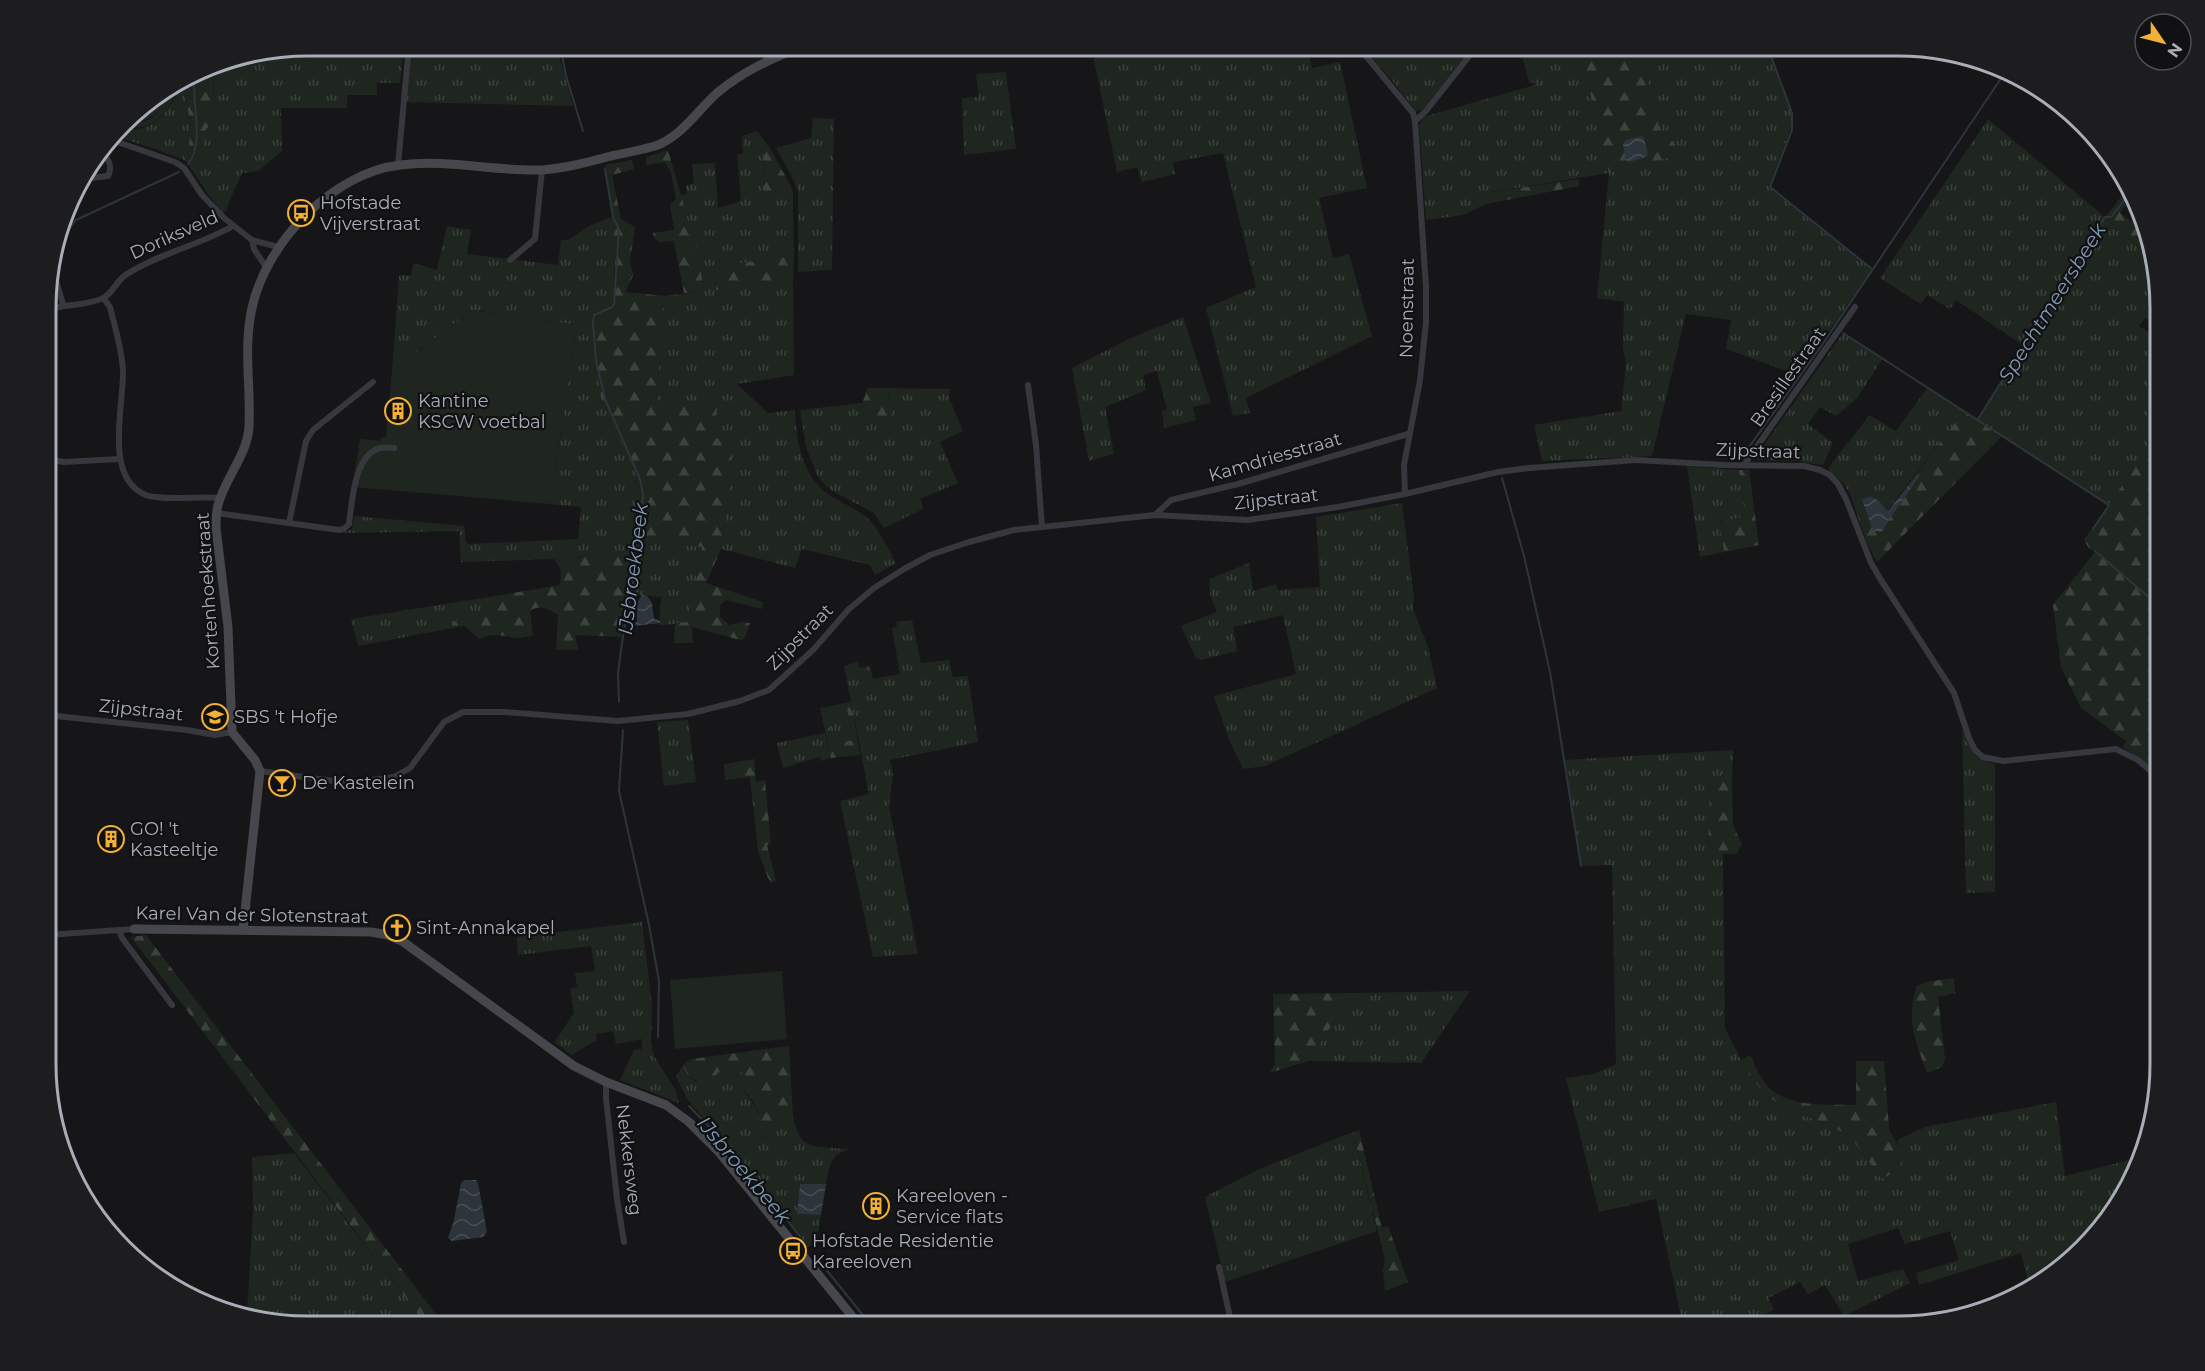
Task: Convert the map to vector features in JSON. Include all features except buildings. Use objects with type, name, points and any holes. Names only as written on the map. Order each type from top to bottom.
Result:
[{"type":"street","points":[[398,165],[408,56]]},
{"type":"street","name":"Kortenhoekstraat","points":[[232,732],[228,627],[216,513],[220,498],[248,434],[246,359],[248,328],[252,307],[266,267],[278,247],[314,208],[348,183],[398,165],[441,163],[515,170],[542,170],[569,166],[657,145],[677,134],[717,93],[741,75],[779,56]]},
{"type":"street","name":"Noenstraat","points":[[1366,56],[1413,113],[1415,121],[1426,286],[1426,322],[1420,380],[1408,434],[1404,465],[1405,494]]},
{"type":"street","points":[[1415,121],[1426,111],[1469,56]]},
{"type":"street","points":[[117,142],[175,162],[184,168],[202,195],[233,226],[252,240],[278,247]]},
{"type":"street","points":[[91,178],[108,176],[110,171],[106,156]]},
{"type":"street","points":[[510,260],[535,239],[542,170]]},
{"type":"street","name":"Doriksveld","points":[[104,299],[131,271],[233,226]]},
{"type":"street","points":[[252,240],[254,249],[266,267]]},
{"type":"street","points":[[57,284],[63,304]]},
{"type":"street","points":[[56,307],[63,304],[84,304],[104,299],[110,307],[123,368],[119,459],[135,487],[150,496],[220,498]]},
{"type":"street","name":"Bresillestraat","points":[[1744,465],[1855,307]]},
{"type":"street","points":[[290,523],[306,441],[313,429],[373,382]]},
{"type":"street","points":[[1028,385],[1036,445],[1042,527]]},
{"type":"street","name":"Kamdriesstraat","points":[[1155,515],[1171,500],[1238,484],[1408,434]]},
{"type":"street","points":[[216,513],[344,529],[349,524],[360,465],[370,453],[380,448],[394,448]]},
{"type":"street","points":[[56,461],[119,459]]},
{"type":"street","name":"Zijpstraat","points":[[260,771],[348,783],[394,777],[410,768],[444,723],[463,712],[505,712],[618,721],[688,714],[740,701],[769,690],[813,650],[849,609],[874,588],[904,569],[930,555],[1014,530],[1155,515],[1248,520],[1338,507],[1498,472],[1636,460],[1804,466],[1830,475],[1846,499],[1876,572],[1954,693],[1975,750],[1983,757],[2003,760],[2116,749],[2138,760],[2150,770]]},
{"type":"street","name":"Zijpstraat","points":[[56,716],[215,735],[232,732]]},
{"type":"street","points":[[232,732],[255,760],[260,771],[243,930]]},
{"type":"street","name":"Karel Van der Slotenstraat","points":[[56,934],[134,929],[371,932],[388,935],[409,945],[557,1055],[606,1082],[666,1105],[689,1122],[718,1151],[852,1316]]},
{"type":"street","points":[[119,930],[122,938],[172,1005]]},
{"type":"street","name":"Nekkersweg","points":[[606,1082],[616,1188],[624,1242]]},
{"type":"street","points":[[1219,1267],[1230,1316]]},
{"type":"green space","points":[[291,56],[403,56],[400,83],[377,83],[377,95],[347,95],[347,108],[281,108],[282,151],[258,171],[242,173],[224,214],[186,161],[206,129],[214,96],[213,74],[258,60]]},
{"type":"green space","points":[[409,56],[559,56],[573,106],[406,102]]},
{"type":"green space","points":[[1093,56],[1309,56],[1312,68],[1340,62],[1367,188],[1319,198],[1333,258],[1349,254],[1372,336],[1246,398],[1250,413],[1233,416],[1206,308],[1256,287],[1223,153],[1173,162],[1175,174],[1142,182],[1137,167],[1117,172]]},
{"type":"green space","points":[[1370,56],[1466,56],[1424,109],[1416,111]]},
{"type":"green space","points":[[1522,56],[1582,56],[1609,173],[1485,193],[1486,204],[1463,215],[1426,220],[1419,125],[1423,117],[1535,85],[1534,82],[1530,84]]},
{"type":"green space","points":[[1582,56],[1648,56],[1642,58],[1663,143],[1673,141],[1680,155],[1609,173]]},
{"type":"green space","points":[[1648,56],[1770,56],[1792,115],[1791,128],[1769,187],[1872,270],[1798,375],[1726,349],[1731,320],[1686,314],[1652,456],[1542,461],[1534,425],[1621,411],[1626,364],[1623,347],[1624,302],[1597,298],[1609,173],[1663,143],[1642,58]]},
{"type":"green space","points":[[1006,72],[1016,149],[964,155],[962,98],[979,97],[976,74]]},
{"type":"green space","points":[[213,74],[214,121],[206,129],[202,157],[186,161],[190,141],[184,87]]},
{"type":"green space","points":[[184,87],[190,131],[186,161],[121,138],[130,128],[143,128],[152,124],[167,109],[178,91]]},
{"type":"green space","points":[[177,92],[167,109],[153,123],[144,127],[131,127],[137,122],[149,120],[167,98]]},
{"type":"green space","points":[[168,98],[156,113],[143,121],[137,122]]},
{"type":"green space","points":[[813,118],[834,119],[832,270],[798,272],[798,191],[776,148],[811,138]]},
{"type":"green space","points":[[1988,119],[2144,252],[2149,291],[2150,322],[2145,318],[2139,326],[2150,333],[2150,446],[2108,506],[1977,420],[2024,346],[1956,300],[1950,309],[1927,295],[1921,304],[1880,278]]},
{"type":"green space","points":[[757,131],[769,147],[764,149],[763,193],[791,186],[794,256],[714,267],[716,289],[793,281],[794,375],[737,384],[768,413],[795,410],[797,435],[803,459],[814,480],[832,497],[855,509],[872,523],[896,563],[875,575],[870,565],[802,549],[795,568],[721,549],[734,441],[714,438],[656,404],[665,296],[704,291],[699,259],[680,195],[687,194],[686,185],[694,184],[692,164],[715,163],[718,208],[741,201],[737,155],[743,153],[742,136]]},
{"type":"green space","points":[[769,147],[791,186],[763,193],[764,148]]},
{"type":"green space","points":[[668,150],[699,259],[704,291],[684,293],[674,241],[659,242],[654,238],[653,233],[674,230],[670,204],[676,199],[671,173],[665,162],[646,165],[646,157]]},
{"type":"green space","points":[[632,160],[634,169],[612,175],[621,219],[635,227],[630,261],[633,275],[626,292],[665,296],[656,404],[717,408],[714,438],[734,441],[721,549],[706,583],[763,602],[762,609],[726,600],[720,605],[720,617],[729,625],[750,623],[745,638],[740,640],[692,627],[693,643],[674,643],[675,623],[688,622],[702,547],[640,539],[642,497],[636,476],[601,398],[594,356],[597,313],[614,304],[615,286],[614,234],[605,165]]},
{"type":"green space","points":[[1579,179],[1579,186],[1486,204],[1485,193]]},
{"type":"green space","points":[[2123,194],[2127,204],[2120,213],[2135,224],[2144,252],[2105,217]]},
{"type":"green space","points":[[613,216],[614,304],[636,476],[642,497],[640,539],[702,547],[688,623],[659,625],[661,597],[630,594],[636,561],[608,554],[554,559],[461,562],[459,531],[344,533],[352,529],[354,516],[464,526],[466,542],[469,544],[578,539],[581,507],[550,504],[577,325],[472,310],[392,371],[399,275],[411,276],[413,263],[437,270],[447,226],[471,230],[467,254],[558,265],[561,240],[568,240],[591,225]]},
{"type":"green space","points":[[794,256],[793,281],[716,290],[714,267]]},
{"type":"green space","points":[[472,310],[577,325],[550,504],[352,487],[360,439],[380,441],[381,437],[386,437],[392,371]]},
{"type":"green space","points":[[1183,317],[1211,403],[1193,407],[1196,420],[1164,428],[1162,411],[1167,409],[1157,371],[1143,375],[1146,390],[1105,407],[1114,454],[1089,461],[1072,368],[1131,338]]},
{"type":"green space","points":[[1843,333],[1883,358],[1857,398],[1836,416],[1820,407],[1808,424],[1833,443],[1823,465],[1795,461],[1758,460],[1757,455]]},
{"type":"green space","points":[[1928,387],[1964,411],[1886,512],[1859,494],[1850,494],[1844,484],[1828,469],[1833,462],[1869,415],[1896,431]]},
{"type":"green space","points":[[868,388],[888,388],[890,418],[876,420],[858,414]]},
{"type":"green space","points":[[888,388],[950,389],[949,398],[963,431],[940,442],[958,483],[920,499],[923,509],[884,528],[874,513],[829,489],[818,477],[806,447],[800,410],[862,403],[858,414],[876,420],[890,417]]},
{"type":"green space","points":[[1964,411],[2001,437],[1877,562],[1867,543],[1850,494],[1866,496],[1887,512]]},
{"type":"green space","points":[[2150,446],[2150,767],[2123,747],[2126,741],[2081,708],[2061,667],[2053,605],[2095,552],[2084,540]]},
{"type":"green space","points":[[1687,466],[1739,470],[1745,517],[1720,522],[1724,552],[1700,557]]},
{"type":"green space","points":[[1739,470],[1749,470],[1759,545],[1724,552],[1720,522],[1745,516]]},
{"type":"green space","points":[[1402,503],[1414,598],[1413,609],[1428,647],[1437,688],[1265,766],[1243,769],[1228,737],[1214,696],[1296,674],[1283,615],[1233,627],[1237,651],[1201,660],[1196,658],[1181,626],[1217,612],[1210,595],[1209,579],[1249,563],[1253,591],[1276,584],[1278,590],[1320,587],[1316,517]]},
{"type":"green space","points":[[608,554],[637,561],[621,637],[575,635],[578,650],[556,650],[558,615],[541,608],[530,611],[533,635],[525,637],[494,635],[479,639],[464,626],[452,628],[452,622],[492,613],[489,597],[560,585],[561,570],[554,559]]},
{"type":"green space","points":[[489,597],[492,613],[452,622],[452,628],[358,646],[351,619]]},
{"type":"green space","points":[[912,620],[921,663],[949,660],[953,677],[968,676],[978,742],[890,760],[893,774],[889,806],[918,954],[873,957],[840,801],[869,794],[844,666],[858,662],[860,668],[870,666],[873,679],[900,674],[892,628],[897,627],[896,622]]},
{"type":"green space","points":[[851,702],[860,755],[831,758],[820,708],[825,707],[834,744],[853,740],[846,703]]},
{"type":"green space","points":[[846,703],[853,740],[834,744],[825,707]]},
{"type":"green space","points":[[688,720],[696,782],[664,786],[657,722]]},
{"type":"green space","points":[[1962,731],[1974,752],[1995,764],[1995,892],[1966,893]]},
{"type":"green space","points":[[825,733],[831,758],[821,761],[820,757],[783,768],[777,743]]},
{"type":"green space","points":[[1733,750],[1732,779],[1710,779],[1708,854],[1723,853],[1725,1028],[1741,1060],[1759,1087],[1777,1103],[1849,1135],[1882,1179],[1900,1149],[1897,1140],[1925,1127],[2056,1102],[2065,1176],[2130,1160],[2107,1204],[2076,1242],[2028,1280],[2021,1253],[1919,1285],[1916,1273],[1959,1260],[1950,1231],[1905,1244],[1898,1228],[1848,1244],[1858,1281],[1903,1269],[1910,1283],[1844,1316],[1825,1285],[1808,1294],[1800,1282],[1768,1298],[1774,1310],[1762,1316],[1681,1316],[1656,1199],[1599,1212],[1566,1078],[1593,1074],[1616,1064],[1612,865],[1581,866],[1564,760]]},
{"type":"green space","points":[[754,759],[756,782],[765,780],[771,844],[767,845],[776,881],[770,883],[758,851],[750,777],[725,780],[724,764]]},
{"type":"green space","points":[[1710,779],[1732,779],[1733,825],[1742,845],[1736,854],[1708,854]]},
{"type":"green space","points":[[642,922],[652,1005],[651,1042],[654,1056],[676,1091],[679,1103],[620,1080],[634,1050],[642,1049],[642,1039],[616,1044],[613,1031],[596,1034],[597,1041],[572,1055],[554,1042],[574,1013],[570,989],[577,987],[575,973],[595,971],[591,946],[518,955],[517,937]]},
{"type":"green space","points":[[146,935],[437,1316],[419,1316],[131,937]]},
{"type":"green space","points":[[782,971],[787,1039],[675,1049],[670,980]]},
{"type":"green space","points":[[1954,978],[1955,993],[1938,997],[1945,1059],[1942,1067],[1927,1073],[1913,1030],[1912,1009],[1917,986],[1926,982]]},
{"type":"green space","points":[[1470,991],[1421,1063],[1309,1061],[1352,993]]},
{"type":"green space","points":[[1352,993],[1309,1061],[1269,1073],[1275,1065],[1273,994]]},
{"type":"green space","points":[[789,1046],[793,1115],[775,1121],[775,1139],[771,1143],[764,1134],[753,1101],[739,1087],[742,1072],[727,1064],[707,1084],[692,1078],[686,1073],[683,1065],[691,1059]]},
{"type":"green space","points":[[1750,1055],[1762,1079],[1773,1091],[1802,1103],[1824,1105],[1856,1105],[1856,1061],[1884,1061],[1889,1129],[1900,1149],[1902,1163],[1896,1171],[1882,1179],[1849,1135],[1777,1103],[1759,1087],[1741,1060]]},
{"type":"green space","points":[[727,1064],[743,1073],[739,1087],[750,1098],[765,1138],[775,1139],[775,1121],[793,1115],[796,1128],[805,1142],[820,1147],[850,1150],[839,1154],[832,1161],[826,1184],[800,1184],[797,1214],[821,1215],[817,1241],[808,1247],[688,1100],[676,1077],[683,1065],[685,1073],[696,1082]]},
{"type":"green space","points":[[1359,1130],[1382,1228],[1388,1226],[1408,1282],[1385,1291],[1383,1270],[1385,1259],[1353,1132]]},
{"type":"green space","points":[[1353,1132],[1377,1231],[1225,1282],[1205,1197],[1257,1170]]},
{"type":"green space","points":[[294,1153],[419,1316],[308,1316],[247,1308],[253,1213],[252,1157]]},
{"type":"water","points":[[1642,136],[1648,155],[1629,162],[1625,158],[1623,144],[1626,140]]},
{"type":"water","points":[[1921,474],[1883,531],[1873,530],[1862,500],[1870,496],[1889,510],[1917,475]]},
{"type":"water","points":[[642,595],[647,596],[652,603],[654,619],[660,623],[633,626],[637,622],[637,603]]},
{"type":"water","points":[[464,1180],[476,1180],[478,1183],[487,1232],[483,1237],[452,1241],[448,1238],[461,1183]]},
{"type":"water","points":[[800,1184],[826,1184],[821,1215],[797,1214]]},
{"type":"waterway","name":"IJsbroekbeek","points":[[562,56],[583,131]]},
{"type":"waterway","points":[[1771,56],[1792,113],[1792,130],[1770,187],[1872,269]]},
{"type":"waterway","points":[[1739,461],[1822,345],[2001,78]]},
{"type":"waterway","points":[[188,164],[193,155],[197,133],[194,82]]},
{"type":"waterway","name":"IJsbroekbeek","points":[[605,169],[613,217],[619,229],[614,304],[594,315],[596,361],[605,399],[640,479],[643,495],[641,539],[618,673],[619,702]]},
{"type":"waterway","points":[[67,232],[76,220],[179,172]]},
{"type":"waterway","name":"Spechtmeersbeek","points":[[1978,419],[2105,217],[2111,217],[2125,199]]},
{"type":"waterway","points":[[1843,333],[2109,505],[2093,529]]},
{"type":"waterway","points":[[1502,478],[1524,556],[1550,672],[1581,866]]},
{"type":"waterway","points":[[2095,551],[2150,598]]},
{"type":"waterway","name":"IJsbroekbeek","points":[[623,730],[619,791],[659,981],[658,1037]]},
{"type":"waterway","name":"IJsbroekbeek","points":[[689,1106],[732,1151],[798,1234]]},
{"type":"waterway","name":"IJsbroekbeek","points":[[825,1268],[864,1316]]},
{"type":"place","name":"Hofstade Vijverstraat","points":[[301,213]]},
{"type":"place","name":"Kantine KSCW voetbal","points":[[398,411]]},
{"type":"place","name":"SBS 't Hofje","points":[[215,717]]},
{"type":"place","name":"De Kastelein","points":[[282,783]]},
{"type":"place","name":"GO! 't Kasteeltje","points":[[111,839]]},
{"type":"place","name":"Sint-Annakapel","points":[[397,928]]},
{"type":"place","name":"Kareeloven - Service flats","points":[[876,1206]]},
{"type":"place","name":"Hofstade Residentie Kareeloven","points":[[793,1251]]}]
